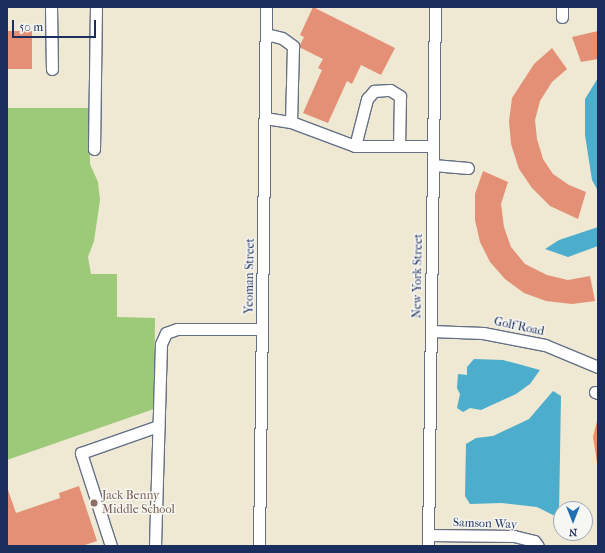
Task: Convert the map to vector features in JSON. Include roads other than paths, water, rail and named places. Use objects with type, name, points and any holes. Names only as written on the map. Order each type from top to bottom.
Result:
[{"type":"street","points":[[51,7],[52,69]]},
{"type":"street","points":[[94,149],[96,7]]},
{"type":"street","name":"Yeoman Street","points":[[259,546],[266,7]]},
{"type":"street","name":"New York Street","points":[[429,540],[432,146],[435,7]]},
{"type":"street","points":[[266,34],[282,38],[292,46],[291,122]]},
{"type":"street","points":[[355,146],[368,99],[374,91],[390,90],[400,96],[399,146]]},
{"type":"street","points":[[265,118],[291,122],[313,132],[355,146],[432,146]]},
{"type":"street","points":[[433,165],[468,168]]},
{"type":"street","points":[[154,546],[161,344],[166,333],[177,328],[262,328]]},
{"type":"street","name":"Golf Road","points":[[430,331],[483,333],[545,345],[598,367]]},
{"type":"street","points":[[111,546],[81,453],[158,426]]},
{"type":"street","name":"Samson Way","points":[[429,540],[463,541],[514,536],[534,541],[538,546]]},
{"type":"water","points":[[598,78],[598,191],[592,180],[585,135],[585,99]]},
{"type":"water","points":[[598,227],[598,246],[568,257],[545,249],[559,240]]},
{"type":"water","points":[[474,359],[503,360],[540,370],[530,384],[516,394],[481,410],[470,408],[463,412],[457,408],[460,394],[457,388],[458,374],[467,375],[467,367]]},
{"type":"water","points":[[553,391],[561,396],[559,501],[553,501],[553,515],[537,507],[502,503],[470,504],[465,496],[466,444],[476,438],[493,436],[529,419]]},
{"type":"place","name":"Jack Benny Middle School","points":[[94,503]]}]
